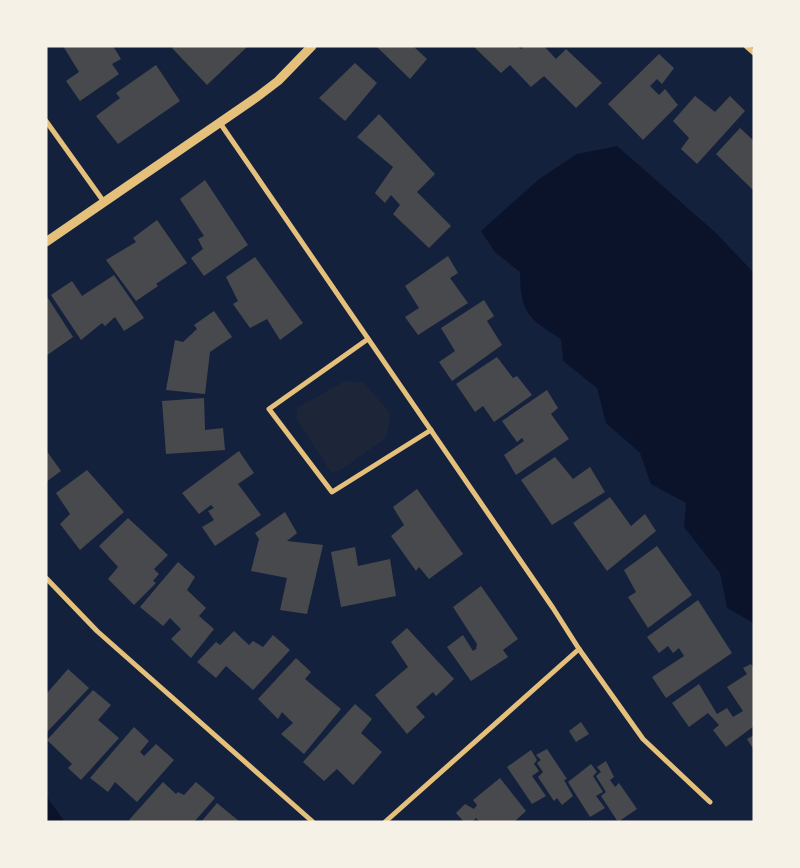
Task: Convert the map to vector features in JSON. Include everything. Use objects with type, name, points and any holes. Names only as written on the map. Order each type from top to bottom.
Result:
[{"type":"street","points":[[46,242],[278,81],[312,46]]},
{"type":"street","points":[[746,46],[754,53]]},
{"type":"street","points":[[46,121],[104,202]]},
{"type":"street","points":[[220,123],[553,608],[579,649],[643,739],[710,802]]},
{"type":"street","points":[[368,339],[269,409],[332,492],[431,430]]},
{"type":"street","points":[[46,578],[97,631],[313,822]]},
{"type":"street","points":[[385,822],[579,649]]},
{"type":"shaded area","points":[[617,146],[716,233],[754,273],[754,623],[727,608],[720,573],[684,527],[686,503],[651,484],[640,453],[606,423],[597,388],[563,361],[561,339],[528,313],[522,297],[520,272],[495,252],[481,231],[539,179],[577,154]]},
{"type":"shaded area","points":[[345,381],[363,382],[391,414],[386,438],[339,471],[331,472],[297,420],[297,408]]},
{"type":"shaded area","points":[[47,797],[65,822],[46,822]]},
{"type":"building","points":[[63,46],[113,46],[121,59],[112,64],[119,74],[80,101],[66,81],[79,72]]},
{"type":"building","points":[[175,46],[248,46],[207,85],[172,48]]},
{"type":"building","points":[[376,46],[413,46],[427,59],[410,79]]},
{"type":"building","points":[[473,46],[517,46],[521,49],[524,46],[544,46],[556,59],[566,49],[602,83],[576,108],[544,76],[531,87],[510,65],[501,73]]},
{"type":"building","points":[[659,54],[674,68],[662,84],[657,79],[650,86],[659,95],[665,89],[678,105],[643,140],[608,104]]},
{"type":"building","points":[[355,63],[377,83],[345,121],[319,98]]},
{"type":"building","points":[[156,65],[180,101],[118,144],[96,116],[120,98],[116,93]]},
{"type":"building","points":[[695,96],[715,112],[730,96],[745,111],[697,164],[681,149],[689,138],[673,121]]},
{"type":"building","points":[[379,114],[435,174],[417,192],[451,226],[429,248],[393,214],[400,205],[391,195],[385,203],[375,193],[393,167],[357,137]]},
{"type":"building","points":[[740,128],[754,141],[754,191],[716,154]]},
{"type":"building","points":[[205,180],[248,245],[204,276],[191,258],[203,249],[198,239],[204,236],[180,199]]},
{"type":"building","points":[[157,220],[187,263],[156,284],[158,286],[136,301],[106,260],[136,242],[133,238]]},
{"type":"building","points":[[448,256],[458,273],[450,278],[468,303],[418,335],[405,317],[419,308],[405,286]]},
{"type":"building","points":[[255,257],[303,323],[280,340],[267,319],[250,328],[233,304],[238,301],[226,277]]},
{"type":"building","points":[[114,275],[144,318],[124,331],[115,317],[105,326],[102,323],[81,340],[51,295],[72,281],[82,296]]},
{"type":"building","points":[[46,295],[73,337],[46,356]]},
{"type":"building","points":[[484,300],[494,316],[487,321],[502,345],[452,381],[439,362],[455,351],[441,328]]},
{"type":"building","points":[[214,311],[232,337],[210,352],[205,394],[166,390],[175,340],[183,342],[197,329],[194,325]]},
{"type":"building","points":[[497,357],[513,378],[517,376],[532,395],[494,422],[483,406],[475,412],[456,384]]},
{"type":"building","points":[[547,390],[558,408],[551,414],[569,439],[516,475],[504,455],[524,441],[522,438],[517,442],[502,421]]},
{"type":"building","points":[[204,398],[205,430],[223,428],[225,450],[166,454],[162,401]]},
{"type":"building","points":[[46,450],[61,471],[46,482]]},
{"type":"building","points":[[239,451],[254,473],[238,484],[261,515],[215,546],[202,527],[214,520],[208,511],[214,508],[211,505],[199,514],[182,493]]},
{"type":"building","points":[[555,457],[573,479],[590,467],[605,492],[552,525],[521,480]]},
{"type":"building","points":[[87,470],[124,512],[80,550],[60,524],[70,514],[56,493]]},
{"type":"building","points":[[417,489],[463,554],[429,579],[419,567],[416,571],[391,536],[404,525],[393,507]]},
{"type":"building","points":[[610,497],[631,526],[645,514],[656,531],[607,571],[573,523]]},
{"type":"building","points":[[285,512],[297,533],[287,541],[323,545],[307,614],[280,610],[287,578],[251,571],[259,539],[255,533]]},
{"type":"building","points":[[128,518],[168,555],[154,569],[159,574],[153,581],[156,583],[134,605],[108,579],[118,567],[99,546]]},
{"type":"building","points":[[657,546],[692,595],[648,628],[628,597],[636,592],[624,570]]},
{"type":"building","points":[[355,547],[358,566],[390,559],[396,596],[341,607],[331,552]]},
{"type":"building","points":[[178,562],[195,577],[187,590],[206,608],[199,616],[214,629],[191,658],[171,639],[181,629],[170,618],[163,626],[140,607]]},
{"type":"building","points":[[481,586],[518,639],[503,650],[508,657],[471,681],[447,647],[463,635],[473,651],[476,649],[477,644],[453,607]]},
{"type":"building","points":[[698,600],[732,653],[666,698],[652,677],[684,656],[679,648],[673,653],[668,646],[659,653],[647,637]]},
{"type":"building","points":[[407,628],[454,679],[436,696],[433,692],[416,707],[425,717],[407,734],[375,695],[408,667],[391,642]]},
{"type":"building","points":[[234,631],[249,645],[253,641],[263,647],[273,635],[290,650],[253,690],[226,666],[216,678],[197,662],[216,642],[220,645]]},
{"type":"building","points":[[296,658],[311,672],[305,679],[341,709],[304,754],[281,734],[293,723],[282,712],[278,719],[258,699]]},
{"type":"building","points":[[751,664],[754,668],[754,726],[726,747],[713,730],[719,725],[708,713],[689,727],[672,703],[699,684],[717,714],[727,708],[733,717],[743,711],[727,687],[747,674],[743,668]]},
{"type":"building","points":[[68,669],[89,688],[46,733],[46,691],[48,692]]},
{"type":"building","points":[[93,690],[111,705],[98,720],[119,738],[81,780],[68,768],[72,764],[47,740]]},
{"type":"building","points":[[355,704],[372,719],[361,733],[382,752],[353,785],[337,769],[324,781],[303,762]]},
{"type":"building","points":[[581,722],[589,734],[576,742],[569,731]]},
{"type":"building","points":[[134,727],[149,741],[140,752],[144,756],[156,744],[174,760],[137,802],[115,782],[108,792],[90,778]]},
{"type":"building","points":[[754,735],[754,750],[747,739]]},
{"type":"building","points":[[547,749],[567,779],[564,780],[573,796],[562,805],[557,798],[554,801],[538,777],[543,772],[537,763],[541,760],[536,755]]},
{"type":"building","points":[[531,750],[537,760],[534,764],[539,771],[532,776],[546,796],[532,804],[507,767]]},
{"type":"building","points":[[606,761],[614,777],[610,780],[615,787],[619,783],[637,809],[618,822],[601,796],[606,792],[596,776],[601,772],[597,767]]},
{"type":"building","points":[[591,764],[597,772],[593,776],[603,792],[596,796],[605,808],[590,817],[568,782]]},
{"type":"building","points":[[500,778],[526,811],[514,822],[480,822],[476,818],[472,822],[464,822],[456,813],[465,804],[474,809],[477,805],[473,800]]},
{"type":"building","points":[[163,782],[176,794],[178,792],[184,795],[196,782],[215,798],[194,822],[131,822],[129,820]]},
{"type":"building","points":[[217,803],[240,822],[201,822]]}]
